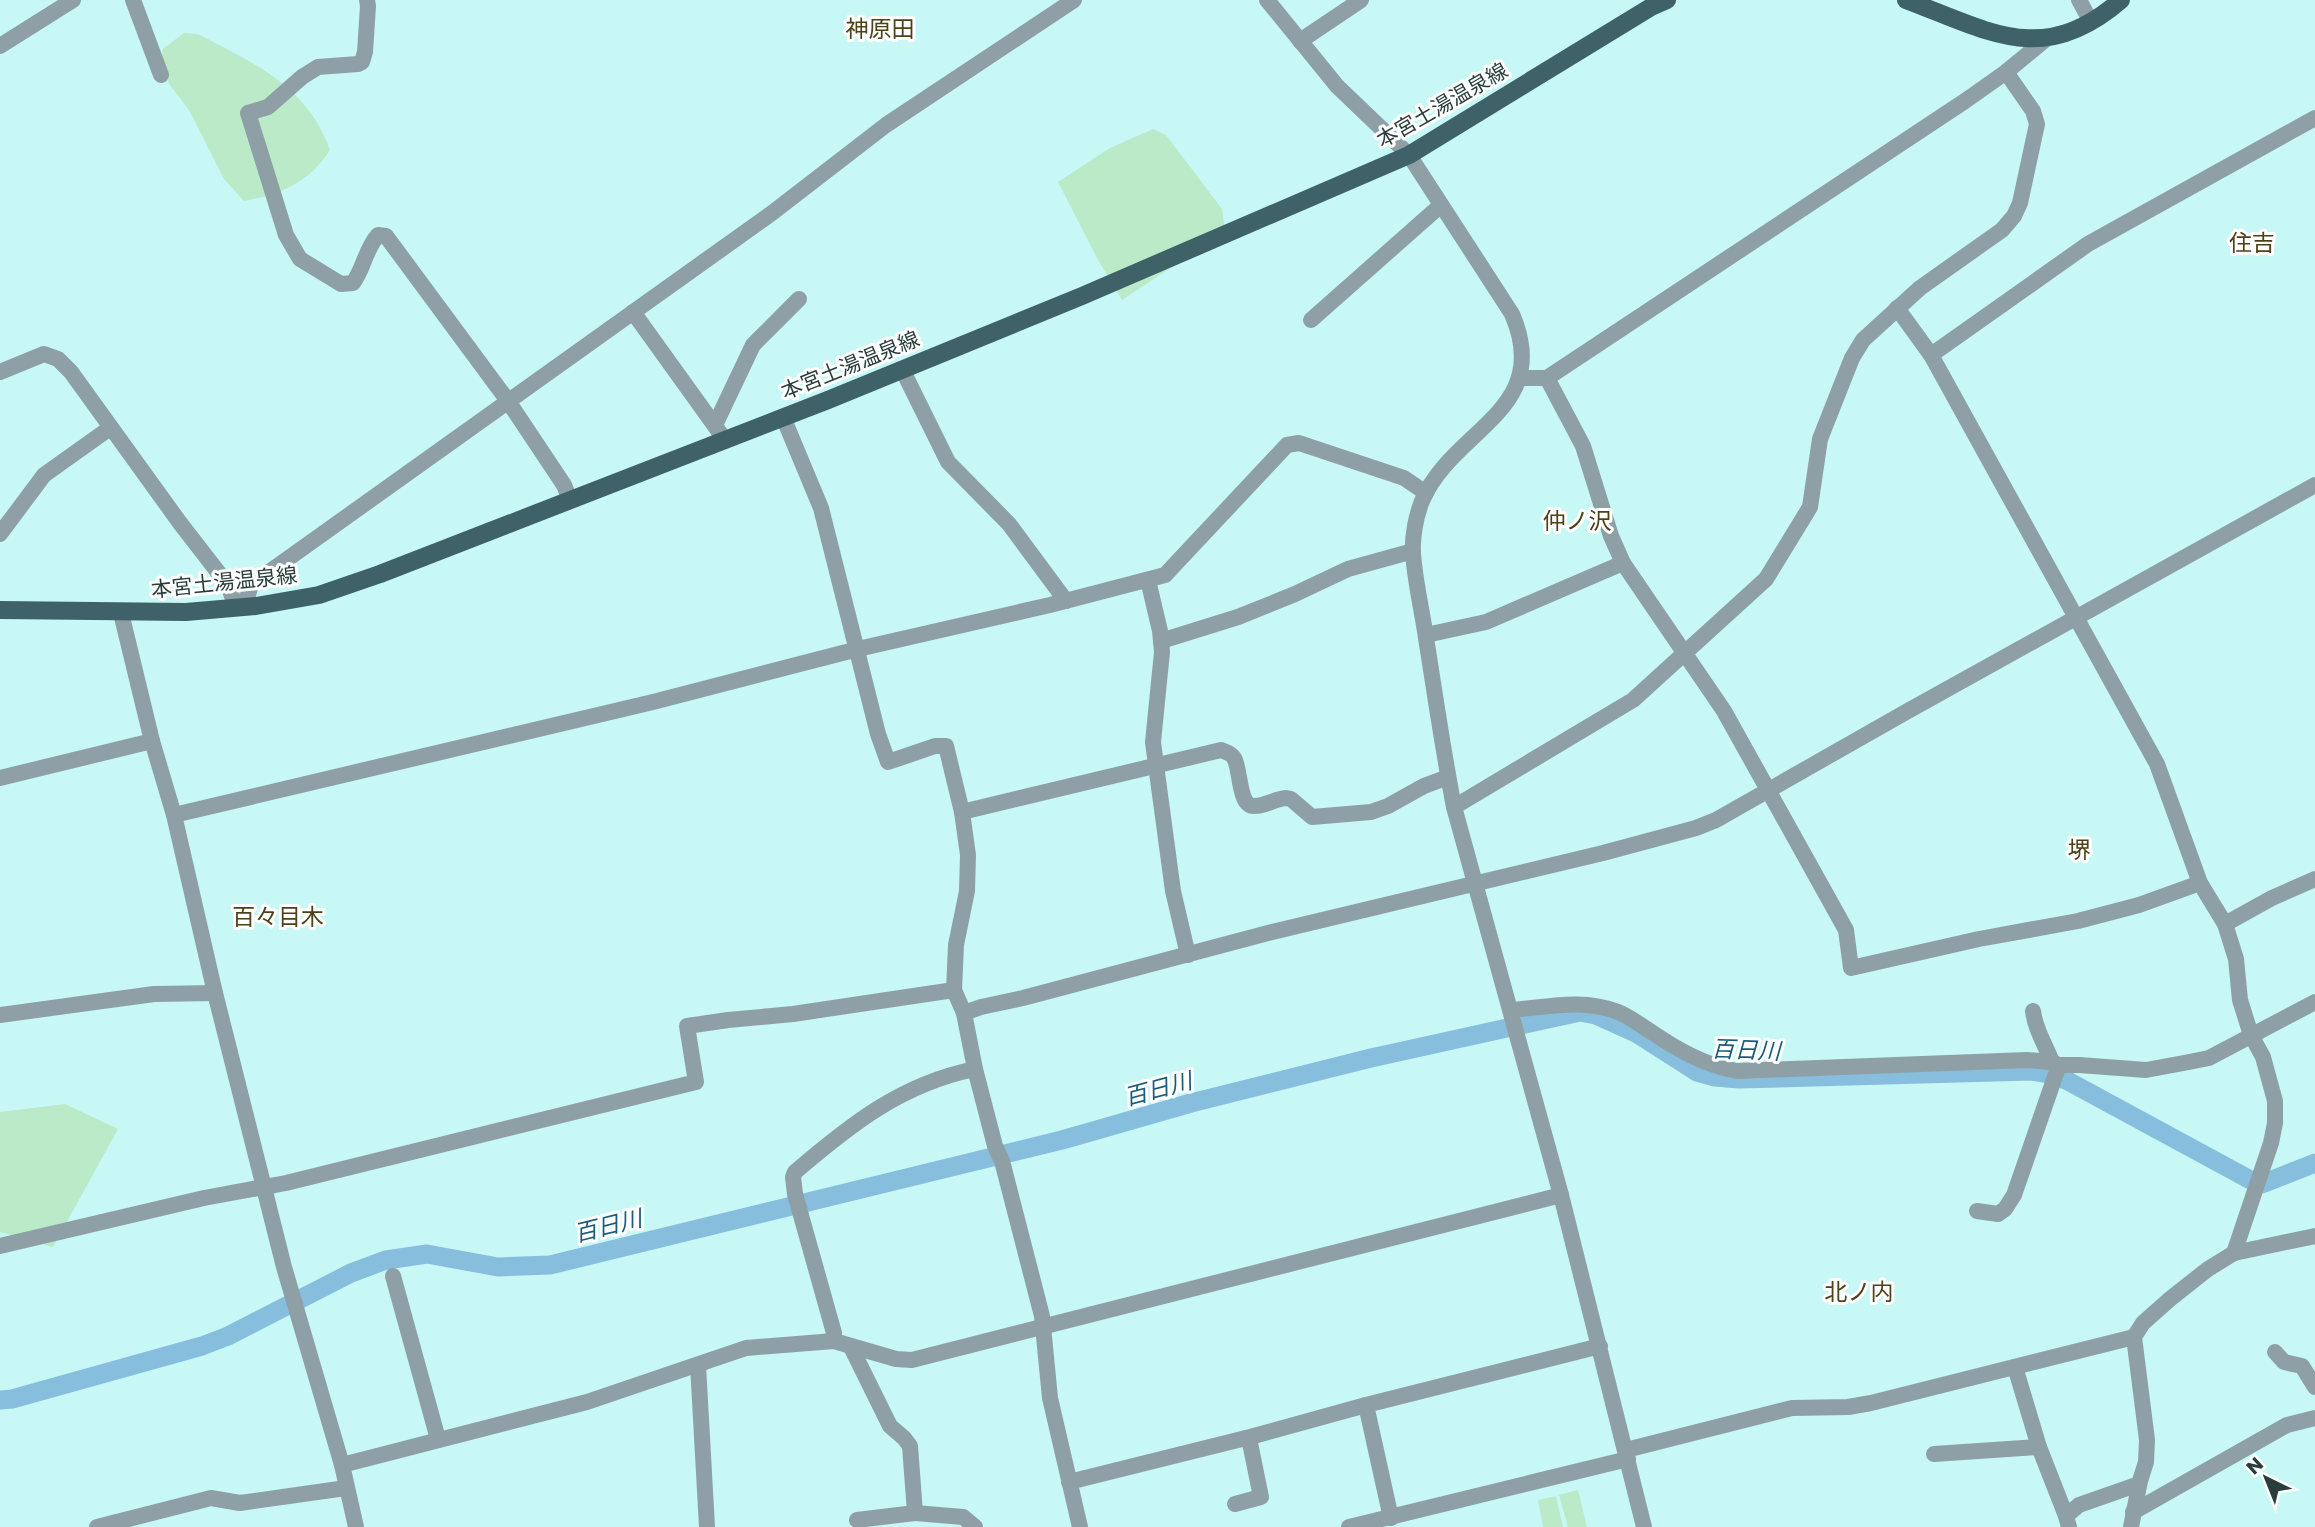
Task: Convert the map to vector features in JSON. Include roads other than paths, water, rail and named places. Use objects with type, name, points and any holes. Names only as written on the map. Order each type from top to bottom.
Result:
[{"type":"main road","name":"本宮土湯温泉線","points":[[0,610],[187,612],[256,606],[319,595],[380,574],[723,441],[1082,296],[1409,155],[1651,7],[1667,0]]},
{"type":"main road","points":[[1906,0],[2013,38],[2046,39],[2068,33],[2091,22],[2121,0]]},
{"type":"street","points":[[0,46],[74,0]]},
{"type":"street","points":[[133,0],[161,75]]},
{"type":"street","points":[[367,0],[365,52],[362,62],[318,67],[302,77],[268,107],[248,113],[286,235],[300,258],[341,284],[353,283],[360,272],[369,245],[378,235],[386,236],[508,401],[564,485],[570,500]]},
{"type":"street","points":[[240,606],[251,585],[772,213],[886,125],[1074,0]]},
{"type":"street","points":[[1267,0],[1337,86],[1409,155],[1518,327],[1523,354],[1514,392],[1504,406],[1452,459],[1426,493],[1417,517],[1413,551],[1454,807],[1561,1195],[1644,1527]]},
{"type":"street","points":[[1300,41],[1361,0]]},
{"type":"street","points":[[2080,0],[2091,22]]},
{"type":"street","points":[[1519,378],[1547,378],[2006,72],[2046,39]]},
{"type":"street","points":[[1454,807],[1633,700],[1766,579],[1810,506],[1820,439],[1852,358],[1863,340],[1920,288],[2002,230],[2021,203],[2037,124],[2033,111],[2006,72]]},
{"type":"street","points":[[1931,355],[2088,244],[2315,118]]},
{"type":"street","points":[[1311,320],[1441,205]]},
{"type":"street","points":[[715,425],[752,345],[799,299]]},
{"type":"street","points":[[1897,308],[1931,355],[2158,764],[2200,883],[2225,924],[2236,959],[2240,1000],[2250,1035],[2263,1057],[2275,1101],[2275,1123],[2234,1253]]},
{"type":"street","points":[[633,312],[715,425],[723,441]]},
{"type":"street","points":[[0,372],[44,354],[58,359],[71,372],[228,585],[240,606]]},
{"type":"street","points":[[902,369],[948,462],[1009,524],[1066,601]]},
{"type":"street","points":[[1547,378],[1583,446],[1611,536],[1623,563],[1724,711],[1846,930],[1851,968],[1979,939],[2078,921],[2140,905],[2200,883]]},
{"type":"street","points":[[783,417],[821,508],[887,762],[935,746],[946,746],[962,813],[968,855],[967,891],[956,945],[954,990],[964,1013],[975,1069],[995,1146],[1002,1161],[1043,1326],[1050,1398],[1080,1527]]},
{"type":"street","points":[[0,534],[44,475],[110,428]]},
{"type":"street","points":[[174,815],[653,702],[1165,575],[1287,445],[1299,443],[1404,478],[1426,493]]},
{"type":"street","points":[[964,1013],[1696,828],[1716,820],[2315,485]]},
{"type":"street","points":[[1161,641],[1238,617],[1348,569],[1413,551]]},
{"type":"street","points":[[1426,635],[1486,622],[1623,563]]},
{"type":"street","points":[[1148,580],[1162,652],[1153,743],[1174,891],[1188,955]]},
{"type":"street","points":[[121,613],[152,741],[174,815],[215,993],[291,1295],[342,1465],[356,1527]]},
{"type":"street","points":[[0,778],[152,741]]},
{"type":"street","points":[[962,813],[1221,750],[1230,753],[1235,759],[1242,793],[1249,805],[1286,798],[1291,799],[1308,815],[1318,818],[1378,810],[1448,777]]},
{"type":"street","points":[[2225,924],[2272,898],[2315,879]]},
{"type":"street","points":[[0,1246],[286,1183],[696,1082],[687,1026],[793,1014],[954,990]]},
{"type":"street","points":[[0,1015],[154,994],[215,993]]},
{"type":"street","points":[[1512,1014],[1569,1004],[1595,1005],[1619,1012],[1694,1058],[1719,1068],[1737,1071],[2027,1060],[2056,1070],[2079,1065],[2146,1070],[2159,1063],[2209,1058],[2315,1002]]},
{"type":"street","points":[[1978,1211],[1998,1214],[2005,1209],[2014,1195],[2056,1070],[2036,1028],[2033,1011]]},
{"type":"street","points":[[834,1341],[797,1202],[793,1177],[795,1172],[850,1127],[890,1099],[975,1069]]},
{"type":"street","points":[[342,1465],[438,1438],[587,1402],[746,1348],[834,1341],[896,1359],[912,1360],[1561,1195]]},
{"type":"street","points":[[2132,1520],[2146,1462],[2147,1440],[2134,1337],[2143,1323],[2170,1299],[2234,1253],[2315,1236]]},
{"type":"street","points":[[393,1276],[438,1438]]},
{"type":"street","points":[[1349,1527],[1391,1518],[1792,1408],[1848,1407],[1871,1403],[2134,1337]]},
{"type":"street","points":[[1069,1482],[1600,1346]]},
{"type":"street","points":[[851,1347],[890,1426],[910,1446],[915,1513]]},
{"type":"street","points":[[2275,1352],[2284,1362],[2302,1366],[2315,1387]]},
{"type":"street","points":[[698,1365],[706,1527]]},
{"type":"street","points":[[2015,1367],[2039,1447],[2068,1521]]},
{"type":"street","points":[[1366,1405],[1391,1518]]},
{"type":"street","points":[[2132,1520],[2287,1425],[2315,1418]]},
{"type":"street","points":[[1235,1504],[1261,1497],[1249,1438]]},
{"type":"street","points":[[1934,1454],[2039,1447]]},
{"type":"street","points":[[2068,1521],[2079,1505],[2139,1485]]},
{"type":"street","points":[[97,1527],[211,1498],[240,1503],[346,1488]]},
{"type":"street","points":[[857,1520],[915,1513],[963,1517],[975,1527]]},
{"type":"waterway","name":"百日川","points":[[0,1400],[12,1399],[202,1346],[228,1336],[351,1273],[386,1260],[427,1254],[498,1267],[550,1265],[1062,1140],[1191,1103],[1371,1058],[1580,1012],[1596,1015],[1636,1033],[1697,1072],[1715,1077],[1739,1079],[2031,1071],[2066,1080],[2256,1183],[2262,1184],[2315,1163]]},
{"type":"district","name":"神原田","points":[[880,29]]},
{"type":"district","name":"住吉","points":[[2252,243]]},
{"type":"district","name":"仲ノ沢","points":[[1577,521]]},
{"type":"district","name":"堺","points":[[2079,850]]},
{"type":"district","name":"百々目木","points":[[278,917]]},
{"type":"district","name":"北ノ内","points":[[1859,1292]]}]
